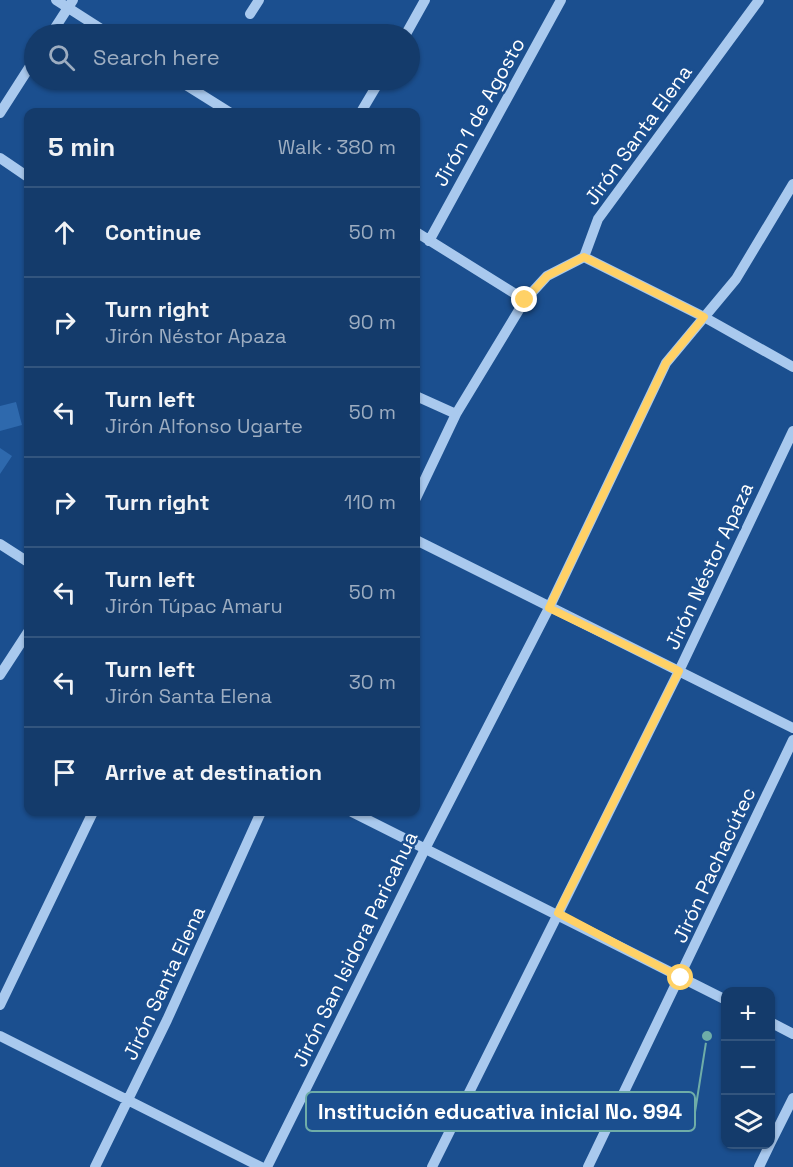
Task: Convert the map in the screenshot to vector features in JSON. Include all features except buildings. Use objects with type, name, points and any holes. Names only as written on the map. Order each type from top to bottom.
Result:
[{"type":"street","points":[[56,0],[71,4],[96,24]]},
{"type":"street","points":[[250,14],[259,0]]},
{"type":"street","points":[[412,24],[425,0]]},
{"type":"street","name":"Jirón 1 de Agosto","points":[[429,241],[561,0]]},
{"type":"street","name":"Jirón Santa Elena","points":[[584,257],[598,219],[759,0]]},
{"type":"street","points":[[58,24],[71,4]]},
{"type":"street","points":[[0,113],[24,76]]},
{"type":"street","points":[[194,90],[223,108]]},
{"type":"street","points":[[363,108],[374,90]]},
{"type":"street","points":[[0,158],[24,174]]},
{"type":"street","name":"Jirón San Isidora Paricahua","points":[[267,1167],[426,847],[549,608],[666,363],[736,279],[793,184]]},
{"type":"street","points":[[420,235],[525,300]]},
{"type":"street","points":[[420,490],[456,414],[525,300],[547,276],[584,257],[704,317],[793,367]]},
{"type":"street","points":[[420,398],[456,414]]},
{"type":"street","name":"Jirón Néstor Apaza","points":[[432,1167],[679,671],[793,431]]},
{"type":"street","points":[[420,542],[793,728]]},
{"type":"street","points":[[0,544],[24,559]]},
{"type":"street","points":[[0,675],[24,649]]},
{"type":"street","name":"Jirón Pachacútec","points":[[588,1167],[681,978],[793,740]]},
{"type":"street","points":[[0,1005],[91,816]]},
{"type":"street","name":"Jirón Santa Elena","points":[[95,1167],[128,1102],[259,816]]},
{"type":"street","points":[[360,816],[558,913],[721,998]]},
{"type":"street","points":[[775,1024],[793,1034]]},
{"type":"street","points":[[0,1036],[261,1167]]},
{"type":"street","points":[[775,1134],[793,1098]]},
{"type":"street","points":[[759,1167],[768,1149]]},
{"type":"shaded area","points":[[16,402],[22,425],[0,431],[0,406]]},
{"type":"shaded area","points":[[0,448],[12,456],[0,474]]},
{"type":"place","name":"Institución educativa inicial No. 994","points":[[707,1036]]},
{"type":"route","points":[[525,300],[547,276],[584,257],[704,317],[666,363],[549,608],[679,671],[558,913],[681,978]]}]
